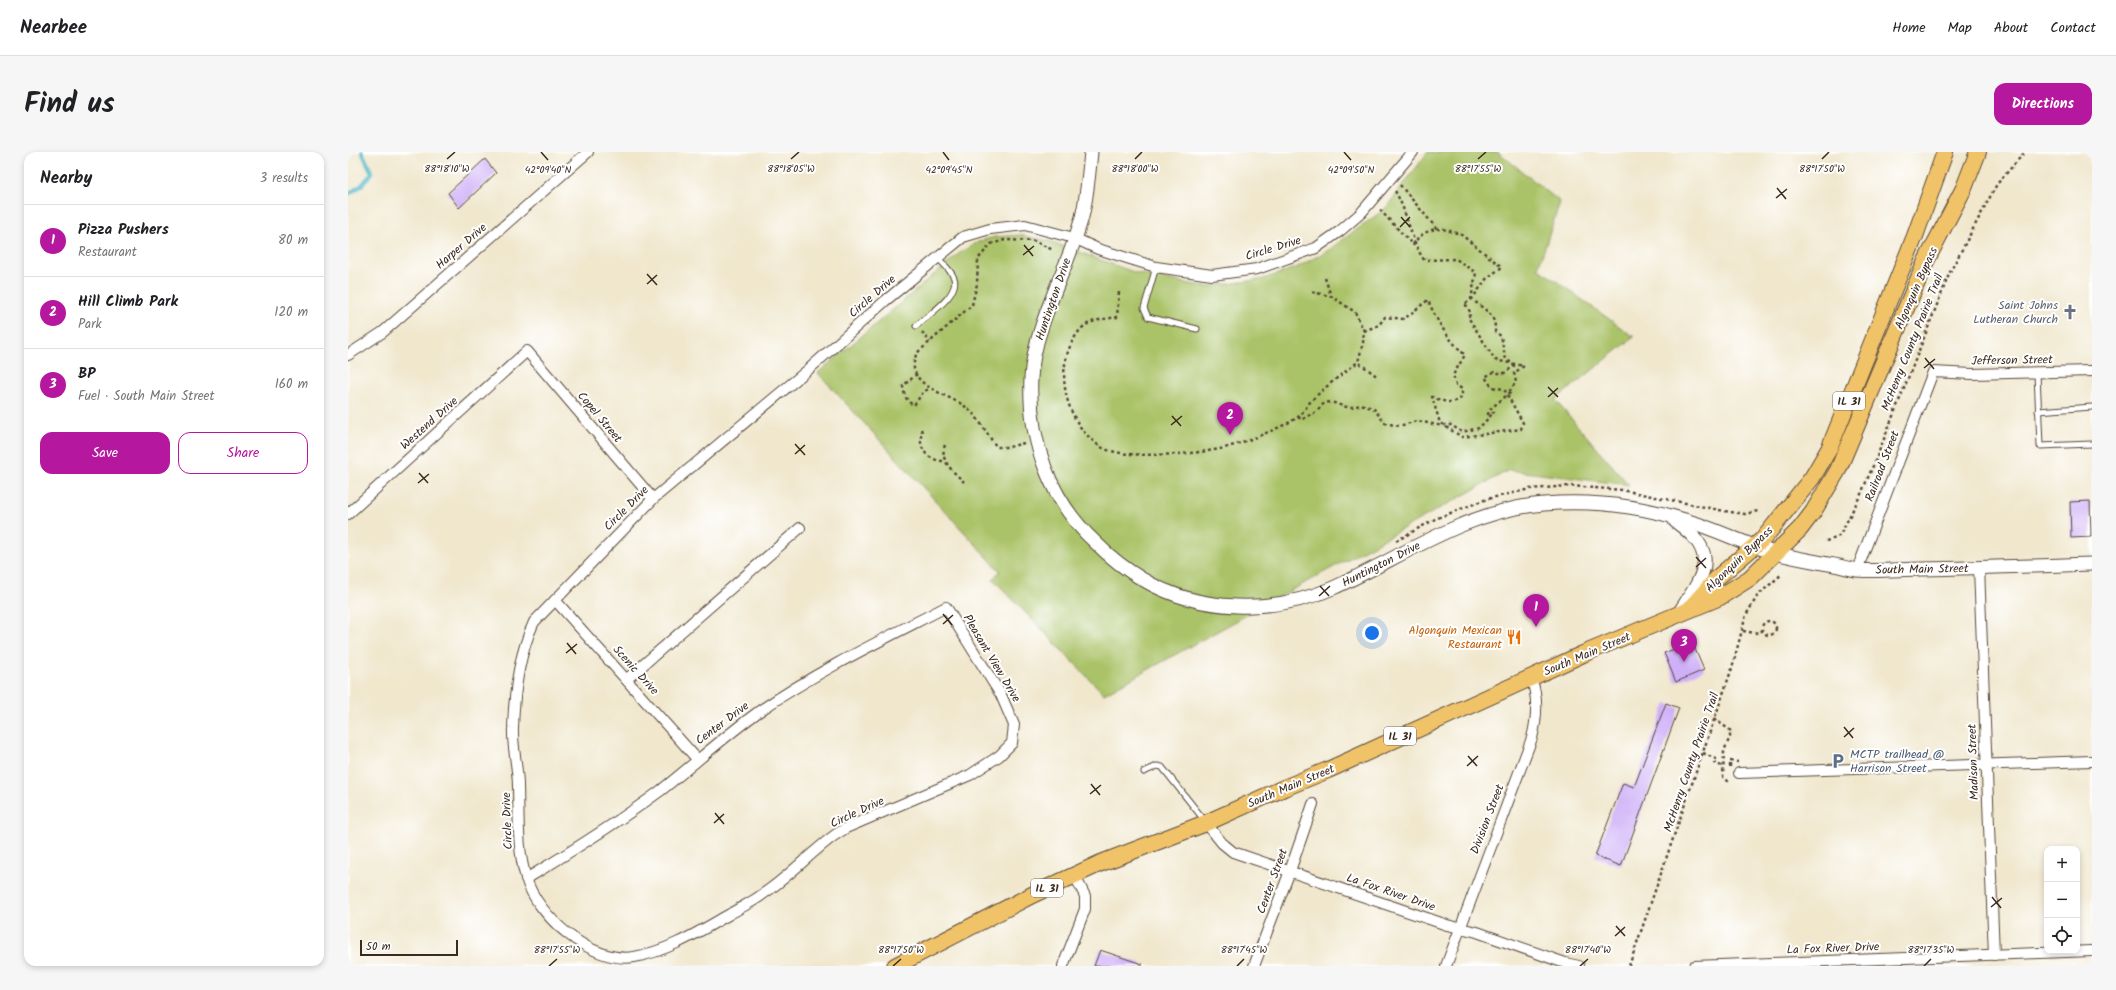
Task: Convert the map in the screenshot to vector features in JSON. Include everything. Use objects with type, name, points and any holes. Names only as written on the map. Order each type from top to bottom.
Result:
[{"type":"main road","name":"Algonquin Bypass","points":[[1683,613],[1718,577],[1764,538],[1812,478],[1829,449],[1915,236],[1944,152]]},
{"type":"main road","name":"Algonquin Bypass","points":[[1683,613],[1720,597],[1750,578],[1777,554],[1813,512],[1838,470],[1926,261],[1964,188],[1978,152]]},
{"type":"main road","name":"South Main Street","points":[[895,966],[1018,902],[1101,863],[1206,823],[1328,770],[1583,654],[1683,613]]},
{"type":"street","name":"Harper Drive","points":[[348,356],[383,332],[588,152]]},
{"type":"street","name":"Huntington Drive","points":[[1091,152],[1082,216],[1043,321],[1031,372],[1032,418],[1040,458],[1061,500],[1087,535],[1123,567],[1144,581],[1167,592],[1217,604],[1238,606],[1263,605],[1302,599],[1333,588],[1412,548],[1465,524],[1492,514],[1541,504],[1606,503],[1689,521],[1754,546]]},
{"type":"street","name":"Circle Drive","points":[[970,774],[846,828],[825,842],[763,894],[690,937],[666,948],[633,957],[622,957],[607,954],[580,944],[558,925],[536,900],[526,879],[520,850],[518,765],[513,730],[517,683],[526,639],[534,622],[653,499],[809,369],[884,301],[963,238],[990,229],[1025,225],[1074,238],[1098,249],[1156,267],[1212,275],[1257,269],[1316,248],[1340,231],[1360,213],[1413,152]]},
{"type":"street","name":"Copel Street","points":[[527,351],[653,499]]},
{"type":"street","name":"Westend Drive","points":[[348,514],[527,351]]},
{"type":"street","name":"Jefferson Street","points":[[1933,372],[1972,374],[2092,371]]},
{"type":"street","name":"Railroad Street","points":[[1857,570],[1933,372]]},
{"type":"street","points":[[1666,515],[1690,532],[1703,550],[1703,573],[1699,584],[1683,613]]},
{"type":"street","points":[[627,679],[800,528]]},
{"type":"street","name":"South Main Street","points":[[1754,546],[1777,554],[1857,570],[2092,564]]},
{"type":"street","name":"Madison Street","points":[[1979,568],[1985,764],[1994,955]]},
{"type":"street","name":"Scenic Drive","points":[[555,600],[698,759]]},
{"type":"street","name":"Center Drive","points":[[526,879],[582,845],[660,791],[761,710],[839,663],[946,607]]},
{"type":"street","name":"Pleasant View Drive","points":[[946,607],[1001,695],[1014,725],[1014,737],[1007,749],[991,763],[970,774]]},
{"type":"street","name":"Division Street","points":[[1446,966],[1532,738],[1537,720],[1535,688],[1531,678]]},
{"type":"street","points":[[1739,773],[2092,761]]},
{"type":"street","name":"Center Street","points":[[1254,966],[1290,871],[1313,804]]},
{"type":"street","name":"La Fox River Drive","points":[[1206,823],[1229,850],[1447,925],[1477,932],[1565,963],[1579,966]]},
{"type":"street","points":[[1063,966],[1084,909],[1085,896],[1075,876]]},
{"type":"street","name":"La Fox River Drive","points":[[1694,966],[2092,951]]},
{"type":"lane","points":[[916,326],[943,303],[954,288],[954,279],[938,258]]},
{"type":"lane","points":[[1156,267],[1144,308],[1148,318],[1197,329]]},
{"type":"lane","points":[[2037,373],[2040,446],[2092,444]]},
{"type":"lane","points":[[2038,411],[2092,407]]},
{"type":"lane","points":[[1144,772],[1157,766],[1162,767],[1206,823]]},
{"type":"path","name":"McHenry County Prairie Trail","points":[[1826,540],[1836,538],[1840,535],[1861,494],[1950,272],[1997,184],[2025,152]]},
{"type":"path","points":[[1400,185],[1437,229]]},
{"type":"path","points":[[1298,417],[1302,420],[1316,412],[1325,403],[1332,403],[1345,408],[1355,408],[1361,404],[1367,405],[1374,409],[1385,423],[1399,426],[1417,421],[1444,426],[1450,425],[1462,432],[1479,428],[1494,412],[1488,414],[1490,409],[1512,392],[1510,392],[1510,389],[1516,382],[1514,373],[1524,366],[1495,360],[1468,317],[1471,314],[1467,306],[1464,305],[1471,299],[1476,273],[1456,259],[1424,260],[1415,241],[1402,204],[1395,191]]},
{"type":"path","points":[[1379,209],[1413,245],[1417,237],[1425,232],[1445,229],[1452,233],[1459,233],[1502,266],[1487,278],[1472,299],[1492,315],[1496,322],[1495,332],[1501,336],[1505,357],[1512,364]]},
{"type":"path","points":[[1026,443],[1009,447],[997,447],[988,437],[980,422],[968,408],[952,398],[930,389],[921,382],[914,368],[914,360],[917,354],[972,305],[977,284],[978,259],[991,244],[1005,240],[1034,241],[1053,250]]},
{"type":"path","points":[[1325,278],[1331,296]]},
{"type":"path","points":[[1119,292],[1116,317],[1095,321],[1081,329],[1068,350],[1064,375],[1066,402],[1079,426],[1101,447],[1119,453],[1175,455],[1221,449],[1271,431],[1298,417],[1310,402],[1328,385],[1358,362],[1363,343],[1364,331],[1355,312],[1331,296],[1312,292]]},
{"type":"path","points":[[1364,331],[1379,325],[1385,317],[1404,319],[1428,300],[1438,324],[1454,345],[1465,355],[1453,375],[1456,385],[1462,389],[1462,397],[1458,401],[1446,402],[1432,397],[1440,423],[1462,437],[1521,429],[1523,423],[1504,388],[1492,386],[1485,377],[1494,372],[1503,374],[1514,366],[1512,364]]},
{"type":"path","points":[[916,326],[930,342]]},
{"type":"path","points":[[1358,362],[1378,377]]},
{"type":"path","points":[[917,374],[903,386],[904,394],[911,404],[914,405],[924,391],[930,389]]},
{"type":"path","points":[[921,429],[923,449],[928,456],[935,461],[944,461]]},
{"type":"path","points":[[945,445],[943,450],[944,461],[964,482]]},
{"type":"path","points":[[1394,542],[1434,519],[1464,506],[1506,494],[1570,486],[1622,490],[1745,514],[1758,511]]},
{"type":"path","name":"McHenry County Prairie Trail","points":[[1629,966],[1654,898],[1714,720],[1743,631],[1746,615],[1758,595],[1782,574]]},
{"type":"path","points":[[1766,622],[1770,622],[1775,626],[1774,633],[1770,635],[1766,635],[1762,631],[1763,625],[1766,622]]},
{"type":"path","points":[[1743,631],[1755,633],[1762,631]]},
{"type":"path","points":[[1714,720],[1730,730],[1730,737],[1724,751],[1723,777],[1726,780],[1730,780],[1730,760],[1738,761],[1739,773]]},
{"type":"path","points":[[1703,753],[1716,759],[1714,763],[1724,768]]},
{"type":"green space","points":[[1428,152],[1498,152],[1560,202],[1538,268],[1634,337],[1555,400],[1629,485],[1509,470],[1104,694],[993,579],[1000,571],[818,373],[961,252],[980,241],[995,237],[1019,235],[1049,241],[1136,273],[1206,287],[1263,279],[1296,268],[1327,251],[1385,209]]},
{"type":"building","points":[[485,159],[496,173],[459,208],[448,193]]},
{"type":"building","points":[[2090,501],[2091,537],[2071,538],[2070,502]]},
{"type":"building","points":[[1692,642],[1704,670],[1676,682],[1664,653]]},
{"type":"building","points":[[1666,703],[1679,708],[1621,866],[1595,856],[1623,783],[1634,787]]},
{"type":"building","points":[[1100,950],[1142,964],[1142,966],[1094,966]]},
{"type":"waterway","points":[[348,194],[361,186],[372,173],[362,152]]},
{"type":"place","name":"Saint Johns Lutheran Church","points":[[2070,312]]},
{"type":"place","name":"Hill Climb Park","points":[[1230,435]]},
{"type":"place","name":"Pizza Pushers","points":[[1536,627]]},
{"type":"place","name":"Algonquin Mexican Restaurant","points":[[1514,637]]},
{"type":"place","name":"BP","points":[[1684,662]]},
{"type":"place","name":"MCTP trailhead @ Harrison Street","points":[[1838,761]]}]
